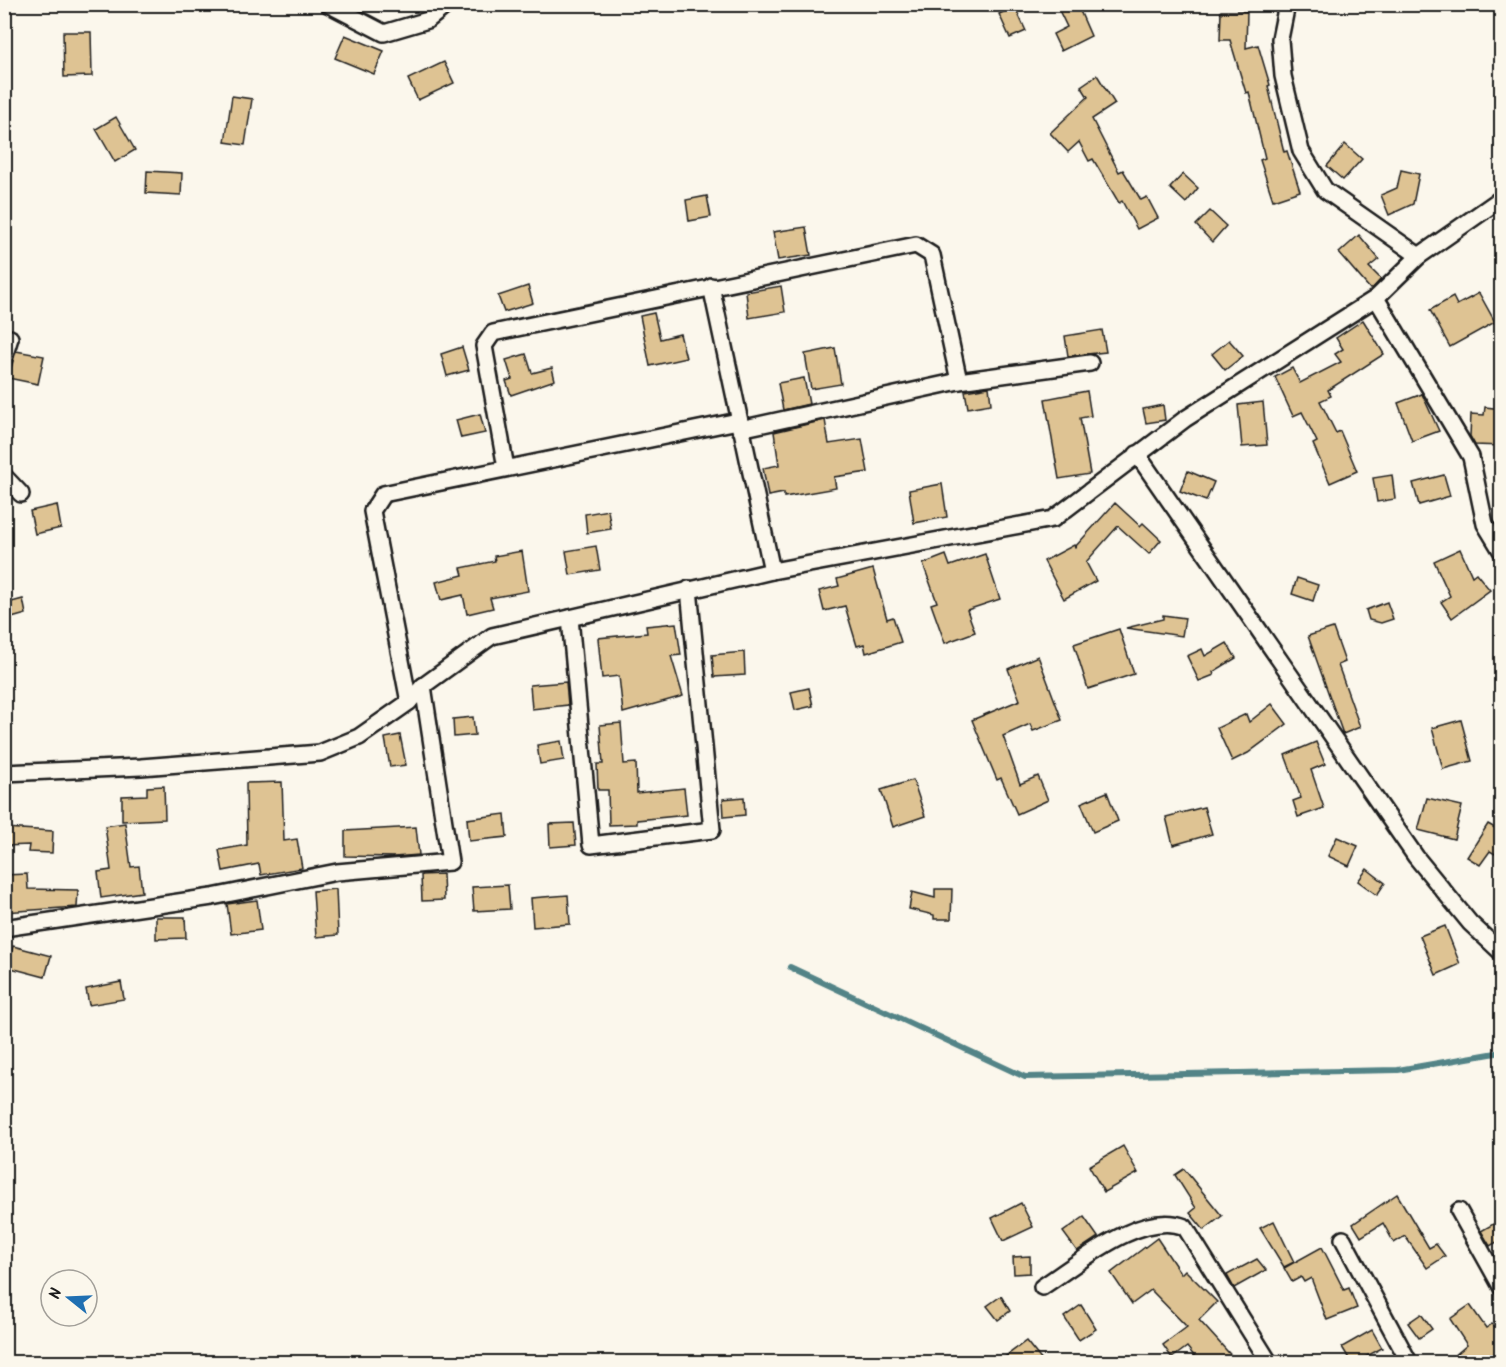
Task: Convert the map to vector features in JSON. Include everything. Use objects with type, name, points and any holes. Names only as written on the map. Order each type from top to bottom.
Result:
[{"type":"street","points":[[328,4],[384,33],[428,20],[448,4]]},
{"type":"street","points":[[1287,4],[1280,39],[1282,67],[1301,150],[1325,190],[1419,256]]},
{"type":"street","points":[[4,773],[141,767],[321,753],[360,737],[409,702],[423,686],[492,636],[772,571],[1053,519],[1185,419],[1376,298],[1419,256],[1502,198]]},
{"type":"street","points":[[506,468],[484,346],[493,333],[916,245],[932,255],[959,381]]},
{"type":"street","points":[[711,286],[772,571]]},
{"type":"street","points":[[1376,298],[1471,457],[1485,524],[1502,552]]},
{"type":"street","points":[[4,357],[10,338]]},
{"type":"street","points":[[409,702],[372,512],[383,494],[506,468],[959,381],[1090,363]]},
{"type":"street","points":[[1137,454],[1416,857],[1470,923],[1502,953]]},
{"type":"street","points":[[4,476],[21,494]]},
{"type":"street","points":[[570,618],[591,845],[712,830],[689,589]]},
{"type":"street","points":[[4,928],[212,897],[337,872],[450,862],[423,686]]},
{"type":"street","points":[[1459,1211],[1502,1288]]},
{"type":"street","points":[[1042,1287],[1135,1228],[1172,1222],[1185,1227],[1269,1362]]},
{"type":"street","points":[[1343,1239],[1409,1362]]},
{"type":"building","points":[[1056,4],[1077,4],[1091,36],[1061,51],[1053,34],[1067,27]]},
{"type":"building","points":[[1015,7],[1026,31],[1010,38],[999,14]]},
{"type":"building","points":[[1221,11],[1247,11],[1246,48],[1258,45],[1270,85],[1268,86],[1284,152],[1287,151],[1300,191],[1273,200],[1260,160],[1265,158],[1249,92],[1246,93],[1230,40],[1220,40]]},
{"type":"building","points":[[63,32],[91,32],[92,76],[64,77]]},
{"type":"building","points":[[345,35],[384,51],[374,74],[335,58]]},
{"type":"building","points":[[444,62],[454,83],[418,100],[408,79]]},
{"type":"building","points":[[1097,75],[1115,104],[1092,119],[1119,172],[1123,170],[1141,200],[1147,197],[1158,218],[1137,229],[1122,201],[1119,203],[1093,159],[1089,161],[1079,142],[1068,152],[1050,133],[1088,97],[1081,86]]},
{"type":"building","points":[[232,96],[252,99],[245,145],[225,142]]},
{"type":"building","points":[[116,117],[135,150],[115,162],[96,129]]},
{"type":"building","points":[[1345,144],[1362,159],[1343,180],[1327,166]]},
{"type":"building","points":[[1401,170],[1419,174],[1413,204],[1389,215],[1381,195],[1397,188]]},
{"type":"building","points":[[147,171],[182,173],[181,195],[146,193]]},
{"type":"building","points":[[1183,174],[1198,188],[1186,203],[1170,188]]},
{"type":"building","points":[[707,196],[711,217],[689,221],[686,200]]},
{"type":"building","points":[[1210,211],[1226,226],[1212,242],[1196,225]]},
{"type":"building","points":[[806,227],[811,255],[778,260],[773,232]]},
{"type":"building","points":[[1359,235],[1379,259],[1369,267],[1381,279],[1371,290],[1339,253]]},
{"type":"building","points":[[528,286],[533,303],[504,312],[498,296]]},
{"type":"building","points":[[781,286],[785,312],[749,318],[746,292]]},
{"type":"building","points":[[1479,293],[1495,322],[1450,347],[1430,310],[1453,297],[1457,305]]},
{"type":"building","points":[[654,313],[660,339],[680,334],[686,358],[650,366],[640,316]]},
{"type":"building","points":[[1363,320],[1384,354],[1328,390],[1331,396],[1320,401],[1336,433],[1340,431],[1357,471],[1330,483],[1313,444],[1317,442],[1302,412],[1293,416],[1275,377],[1292,368],[1300,383],[1341,362],[1335,354],[1343,349],[1336,338]]},
{"type":"building","points":[[1102,330],[1106,352],[1068,356],[1065,336]]},
{"type":"building","points":[[1229,340],[1243,356],[1225,370],[1212,354]]},
{"type":"building","points":[[462,347],[469,370],[447,376],[441,354]]},
{"type":"building","points":[[835,348],[841,384],[811,389],[805,354]]},
{"type":"building","points":[[16,351],[44,356],[38,384],[8,378]]},
{"type":"building","points":[[526,354],[532,373],[552,368],[555,380],[511,395],[506,381],[512,379],[506,360]]},
{"type":"building","points":[[804,378],[809,404],[783,410],[778,383]]},
{"type":"building","points":[[989,387],[991,404],[968,408],[965,391]]},
{"type":"building","points":[[1087,391],[1091,416],[1080,418],[1090,474],[1059,479],[1045,399]]},
{"type":"building","points":[[1422,394],[1439,431],[1412,441],[1398,403]]},
{"type":"building","points":[[1263,402],[1267,445],[1242,447],[1238,405]]},
{"type":"building","points":[[1163,405],[1165,420],[1146,423],[1143,409]]},
{"type":"building","points":[[1485,407],[1502,409],[1502,446],[1475,445],[1470,436],[1471,414],[1484,415]]},
{"type":"building","points":[[480,414],[485,433],[461,438],[456,420]]},
{"type":"building","points":[[825,420],[829,444],[862,439],[868,472],[834,477],[836,488],[784,497],[784,493],[768,496],[763,468],[779,465],[774,432]]},
{"type":"building","points":[[1188,471],[1214,482],[1206,501],[1180,491]]},
{"type":"building","points":[[1392,475],[1395,499],[1377,502],[1373,478]]},
{"type":"building","points":[[1444,475],[1450,496],[1419,505],[1413,483]]},
{"type":"building","points":[[942,484],[947,517],[914,523],[909,490]]},
{"type":"building","points":[[1115,503],[1140,526],[1143,523],[1161,540],[1149,554],[1118,526],[1086,562],[1096,581],[1064,599],[1044,561],[1074,545],[1075,547]]},
{"type":"building","points":[[57,505],[61,528],[35,534],[30,511]]},
{"type":"building","points":[[608,510],[611,529],[587,533],[585,514]]},
{"type":"building","points":[[596,546],[600,570],[570,575],[566,551]]},
{"type":"building","points":[[1460,549],[1472,576],[1476,573],[1490,590],[1452,618],[1441,602],[1450,596],[1434,561]]},
{"type":"building","points":[[522,551],[528,591],[490,598],[493,608],[467,614],[463,595],[441,600],[436,582],[463,575],[461,568],[495,561],[494,556]]},
{"type":"building","points":[[985,554],[1000,599],[967,610],[975,632],[945,643],[931,604],[937,602],[923,564],[946,555],[950,566]]},
{"type":"building","points":[[873,569],[887,619],[893,617],[901,642],[866,653],[864,644],[857,646],[845,606],[824,611],[819,591],[839,586],[837,579]]},
{"type":"building","points":[[1297,578],[1318,585],[1313,601],[1292,594]]},
{"type":"building","points":[[23,599],[26,614],[8,619],[4,604]]},
{"type":"building","points":[[1387,602],[1393,619],[1381,623],[1369,620],[1366,610]]},
{"type":"building","points":[[1163,615],[1185,618],[1182,636],[1126,628],[1163,619]]},
{"type":"building","points":[[676,623],[681,655],[671,656],[683,696],[623,713],[619,676],[602,678],[598,638],[647,633],[646,626]]},
{"type":"building","points":[[1333,628],[1345,662],[1338,665],[1360,727],[1343,734],[1308,636]]},
{"type":"building","points":[[1119,629],[1134,674],[1088,689],[1074,644]]},
{"type":"building","points":[[1227,643],[1236,658],[1213,672],[1214,675],[1199,681],[1187,656],[1202,649],[1205,656]]},
{"type":"building","points":[[744,652],[745,675],[714,677],[712,655]]},
{"type":"building","points":[[1038,656],[1062,720],[1033,731],[1030,724],[1003,736],[1020,784],[1038,776],[1048,800],[1017,814],[1001,778],[997,780],[972,720],[1020,700],[1008,669]]},
{"type":"building","points":[[566,682],[568,705],[532,709],[530,685]]},
{"type":"building","points":[[809,688],[813,706],[795,710],[791,692]]},
{"type":"building","points":[[1272,704],[1287,724],[1248,753],[1232,761],[1217,728],[1246,714],[1249,722]]},
{"type":"building","points":[[473,717],[475,735],[454,737],[453,719]]},
{"type":"building","points":[[1461,720],[1472,761],[1443,769],[1432,728]]},
{"type":"building","points":[[621,723],[624,764],[636,763],[637,793],[684,788],[687,815],[637,820],[637,824],[609,825],[608,790],[598,790],[597,764],[603,764],[600,725]]},
{"type":"building","points":[[400,735],[406,765],[390,767],[385,738]]},
{"type":"building","points":[[561,741],[564,760],[540,764],[537,745]]},
{"type":"building","points":[[1316,742],[1325,764],[1311,770],[1324,808],[1298,817],[1293,801],[1301,798],[1285,755]]},
{"type":"building","points":[[913,780],[925,816],[893,827],[881,790]]},
{"type":"building","points":[[282,782],[284,841],[297,839],[302,868],[261,875],[259,864],[223,871],[219,850],[247,845],[246,783]]},
{"type":"building","points":[[164,786],[165,819],[122,821],[122,796],[147,795],[147,787]]},
{"type":"building","points":[[1107,792],[1118,821],[1093,832],[1081,803]]},
{"type":"building","points":[[744,797],[745,815],[724,817],[723,799]]},
{"type":"building","points":[[1427,798],[1462,806],[1454,839],[1418,830]]},
{"type":"building","points":[[1204,807],[1212,834],[1173,845],[1166,817]]},
{"type":"building","points":[[505,814],[507,837],[469,841],[467,819]]},
{"type":"building","points":[[125,823],[131,867],[139,866],[142,892],[101,898],[98,872],[111,870],[105,826]]},
{"type":"building","points":[[574,823],[576,845],[550,847],[549,824]]},
{"type":"building","points":[[1488,824],[1502,832],[1502,858],[1490,851],[1480,865],[1467,857]]},
{"type":"building","points":[[416,827],[419,855],[345,856],[345,831]]},
{"type":"building","points":[[4,828],[53,831],[52,853],[28,852],[29,845],[4,846]]},
{"type":"building","points":[[1337,837],[1358,846],[1349,866],[1328,856]]},
{"type":"building","points":[[1367,869],[1385,883],[1377,895],[1358,881]]},
{"type":"building","points":[[27,874],[28,889],[78,890],[77,907],[4,912],[4,875]]},
{"type":"building","points":[[443,874],[444,900],[422,901],[421,875]]},
{"type":"building","points":[[508,885],[510,909],[474,911],[472,887]]},
{"type":"building","points":[[336,889],[338,935],[316,937],[313,891]]},
{"type":"building","points":[[935,889],[952,889],[951,919],[934,919],[934,915],[909,909],[912,892],[935,898]]},
{"type":"building","points":[[568,895],[570,924],[533,927],[531,898]]},
{"type":"building","points":[[257,900],[261,930],[231,934],[227,904]]},
{"type":"building","points":[[156,917],[185,917],[186,938],[156,939]]},
{"type":"building","points":[[1445,926],[1460,964],[1436,975],[1420,936]]},
{"type":"building","points":[[13,946],[51,956],[45,977],[7,967]]},
{"type":"building","points":[[121,982],[124,999],[89,1005],[86,989]]},
{"type":"building","points":[[1123,1146],[1138,1173],[1104,1192],[1089,1166]]},
{"type":"building","points":[[1184,1169],[1222,1216],[1204,1230],[1190,1213],[1196,1208],[1175,1175]]},
{"type":"building","points":[[1397,1194],[1429,1248],[1436,1244],[1445,1256],[1427,1268],[1405,1236],[1394,1243],[1383,1223],[1361,1237],[1353,1224]]},
{"type":"building","points":[[1021,1203],[1033,1227],[1003,1241],[992,1218]]},
{"type":"building","points":[[1084,1217],[1098,1237],[1077,1251],[1063,1232]]},
{"type":"building","points":[[1274,1221],[1294,1262],[1284,1267],[1260,1228]]},
{"type":"building","points":[[1495,1223],[1502,1239],[1490,1246],[1481,1231]]},
{"type":"building","points":[[1157,1238],[1181,1274],[1185,1270],[1217,1302],[1199,1320],[1237,1362],[1199,1362],[1187,1347],[1172,1358],[1163,1345],[1187,1327],[1151,1290],[1132,1304],[1111,1273]]},
{"type":"building","points":[[1322,1247],[1344,1290],[1349,1288],[1357,1308],[1327,1320],[1311,1278],[1304,1282],[1301,1277],[1292,1282],[1284,1268]]},
{"type":"building","points":[[1030,1256],[1030,1273],[1014,1274],[1013,1257]]},
{"type":"building","points":[[1257,1259],[1266,1270],[1234,1288],[1227,1275]]},
{"type":"building","points":[[1001,1296],[1010,1311],[998,1320],[987,1306]]},
{"type":"building","points":[[1081,1305],[1096,1329],[1079,1340],[1064,1317]]},
{"type":"building","points":[[1470,1305],[1486,1328],[1492,1324],[1502,1335],[1502,1356],[1494,1362],[1447,1362],[1467,1345],[1450,1319]]},
{"type":"building","points":[[1421,1314],[1432,1329],[1419,1338],[1408,1323]]},
{"type":"building","points":[[1372,1330],[1382,1348],[1356,1362],[1351,1362],[1342,1347]]},
{"type":"building","points":[[1026,1341],[1043,1362],[998,1362]]},
{"type":"waterway","points":[[790,967],[1025,1077],[1398,1070],[1502,1052]]}]
